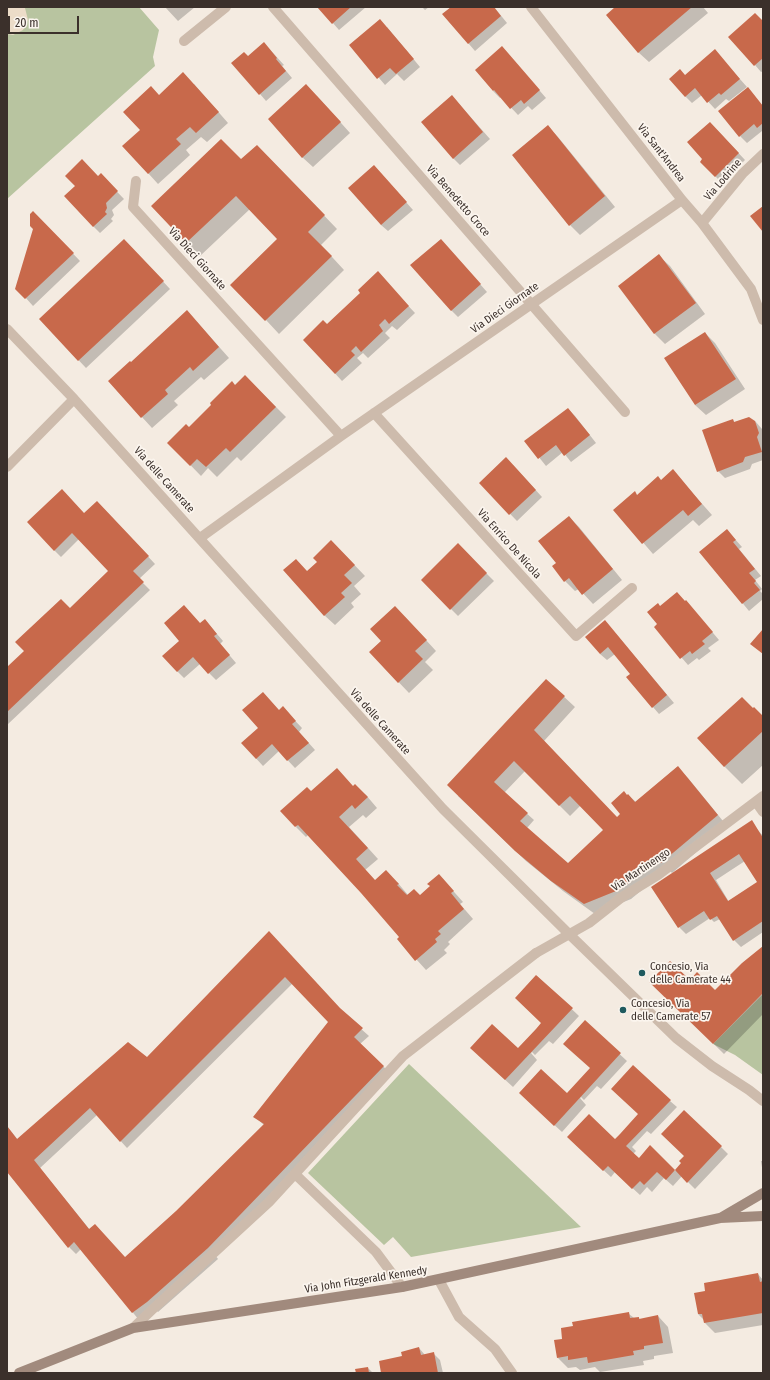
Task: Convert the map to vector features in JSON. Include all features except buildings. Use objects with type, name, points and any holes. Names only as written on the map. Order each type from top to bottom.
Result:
[{"type":"street","points":[[184,41],[226,7]]},
{"type":"street","name":"Via Benedetto Croce","points":[[274,7],[625,412]]},
{"type":"street","name":"Via Sant'Andrea","points":[[531,7],[682,200],[702,223],[751,289],[763,320]]},
{"type":"street","name":"Via Lodrine","points":[[702,223],[743,173],[763,154]]},
{"type":"street","name":"Via Dieci Giornate","points":[[136,181],[133,207],[341,436]]},
{"type":"street","name":"Via Dieci Giornate","points":[[200,538],[341,436],[682,200]]},
{"type":"street","name":"Via delle Camerate","points":[[7,329],[200,538],[443,809],[676,1038],[712,1066],[763,1101]]},
{"type":"street","points":[[7,467],[74,400]]},
{"type":"street","name":"Via Enrico De Nicola","points":[[374,413],[576,636],[632,588]]},
{"type":"street","name":"Via Martinengo","points":[[133,1328],[269,1202],[402,1056],[536,952],[589,922],[622,897],[658,875],[760,799],[763,812]]},
{"type":"street","points":[[295,1174],[376,1252],[402,1287]]},
{"type":"street","name":"Via John Fitzgerald Kennedy","points":[[720,1218],[763,1194]]},
{"type":"street","name":"Via John Fitzgerald Kennedy","points":[[19,1373],[133,1328],[402,1287],[720,1218],[763,1216]]},
{"type":"street","points":[[439,1280],[459,1317],[495,1349],[512,1373]]},
{"type":"green space","points":[[7,7],[139,7],[159,30],[153,57],[155,66],[7,199]]},
{"type":"green space","points":[[763,994],[763,1075],[735,1055],[713,1044]]},
{"type":"green space","points":[[409,1064],[581,1227],[411,1257],[393,1237],[384,1245],[308,1173]]},
{"type":"shaded area","points":[[7,7],[25,8],[28,20],[23,30],[13,35],[7,34]]},
{"type":"place","name":"Concesio, Via delle Camerate 44","points":[[642,973]]},
{"type":"place","name":"Concesio, Via delle Camerate 57","points":[[623,1010]]}]
